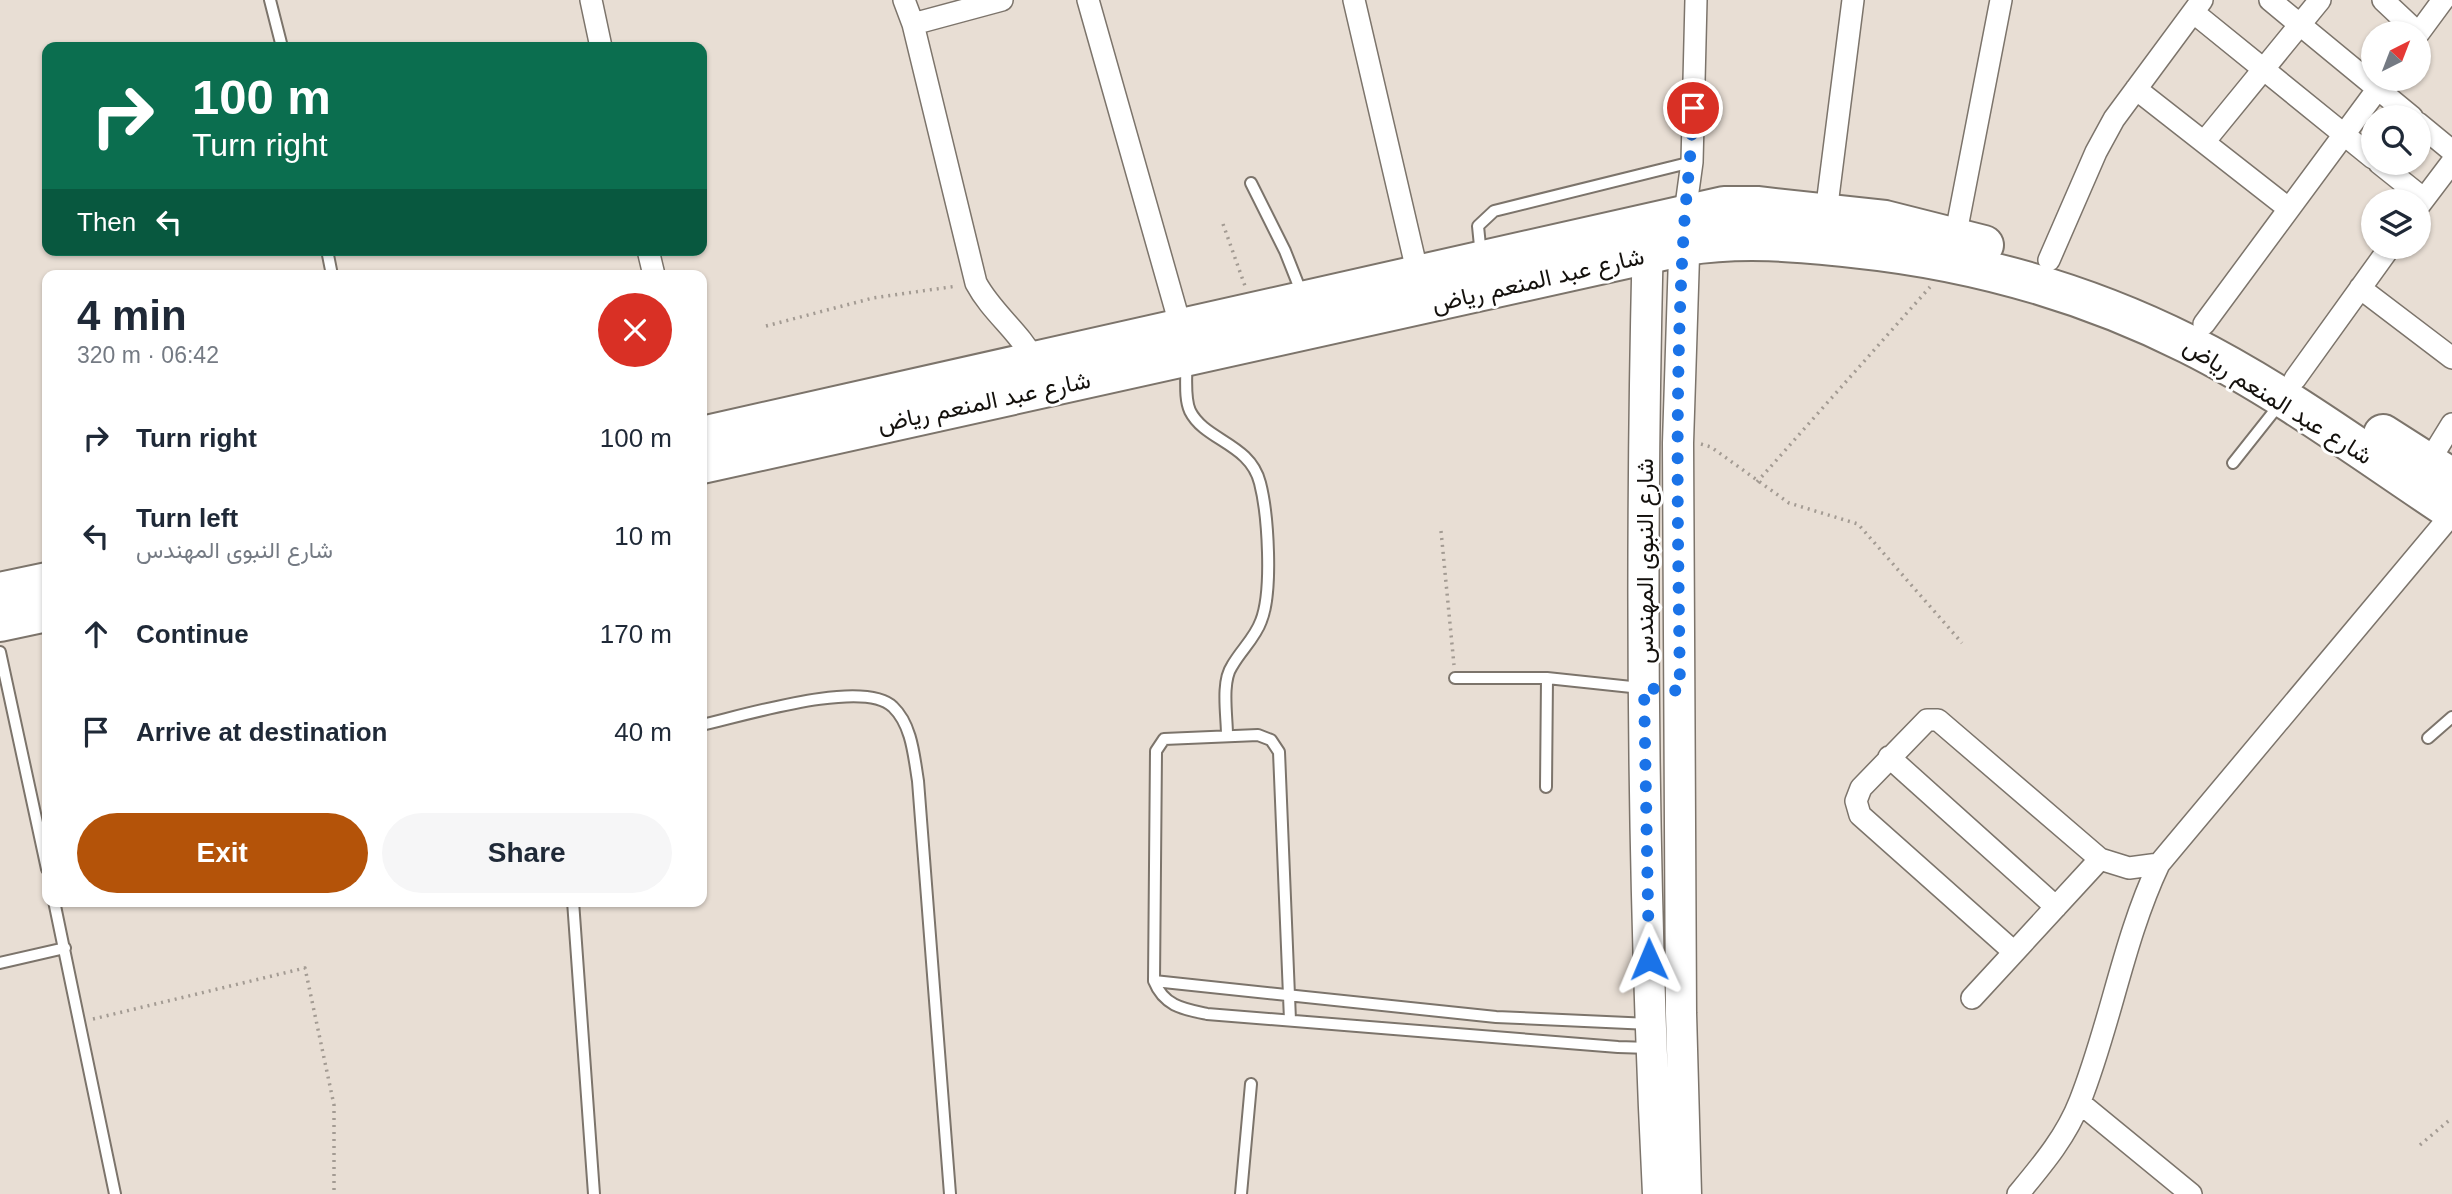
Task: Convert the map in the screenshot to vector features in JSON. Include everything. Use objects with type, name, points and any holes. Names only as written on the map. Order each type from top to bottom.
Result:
[{"type":"highway","name":"شارع عبد المنعم رياض","points":[[707,463],[1184,343],[1685,230],[1724,206],[1885,220],[2048,288],[2139,321],[2225,364],[2289,389],[2440,471]]},
{"type":"highway","name":"شارع عبد المنعم رياض","points":[[1685,230],[1721,240],[1754,239],[1885,251],[1953,250],[2049,260],[2151,298],[2204,324],[2452,512]]},
{"type":"highway","name":"شارع عبد المنعم رياض","points":[[707,435],[1035,361],[1184,343],[1253,311],[1307,315],[1418,275],[1482,260],[1648,238]]},
{"type":"highway","points":[[0,592],[42,583]]},
{"type":"highway","points":[[0,622],[42,613]]},
{"type":"street","points":[[591,0],[600,42]]},
{"type":"street","points":[[904,0],[913,24],[976,283],[991,306],[1026,345],[1035,361]]},
{"type":"street","points":[[913,24],[1002,0]]},
{"type":"street","points":[[1088,0],[1184,343]]},
{"type":"street","points":[[1354,0],[1418,275]]},
{"type":"street","points":[[1685,230],[1692,162],[1696,0]]},
{"type":"street","points":[[1826,213],[1853,0]]},
{"type":"street","points":[[1953,250],[2001,0]]},
{"type":"street","points":[[2270,0],[2361,69]]},
{"type":"street","points":[[2204,142],[2320,0]]},
{"type":"street","points":[[2383,0],[2405,21]]},
{"type":"street","points":[[2427,21],[2444,0]]},
{"type":"street","points":[[2049,260],[2096,152],[2136,89],[2197,6],[2264,69],[2361,148]]},
{"type":"street","points":[[2136,89],[2288,208]]},
{"type":"street","points":[[2204,324],[2376,91]]},
{"type":"street","points":[[2388,91],[2401,105]]},
{"type":"street","points":[[2431,134],[2452,151]]},
{"type":"street","points":[[2431,190],[2452,162]]},
{"type":"street","points":[[2392,175],[2406,189]]},
{"type":"street","name":"شارع النبوى المهندس","points":[[1685,230],[1678,443],[1681,1013],[1686,1194]]},
{"type":"street","name":"شارع النبوى المهندس","points":[[1648,238],[1644,688],[1650,1028],[1658,1194]]},
{"type":"street","points":[[2289,389],[2381,259]]},
{"type":"street","points":[[2360,288],[2452,358]]},
{"type":"street","points":[[2440,471],[2452,424]]},
{"type":"street","points":[[2018,1194],[2057,1145],[2080,1103],[2140,906],[2160,864],[2452,512]]},
{"type":"street","points":[[1644,688],[1680,691]]},
{"type":"street","points":[[2014,952],[1860,815],[1857,794],[1922,723],[1938,720],[2100,859],[2129,868],[2160,864]]},
{"type":"street","points":[[1889,757],[2056,907]]},
{"type":"street","points":[[1972,998],[2100,859]]},
{"type":"street","points":[[1650,1028],[1681,1013]]},
{"type":"street","points":[[2080,1103],[2191,1194]]},
{"type":"street","points":[[1654,1132],[1684,1132]]},
{"type":"lane","points":[[270,0],[281,42]]},
{"type":"lane","points":[[1482,260],[1478,226],[1494,211],[1692,162]]},
{"type":"lane","points":[[1251,183],[1285,251],[1307,315]]},
{"type":"lane","points":[[1184,343],[1187,400],[1192,415],[1249,460],[1260,481],[1268,558],[1263,619],[1228,674],[1227,735]]},
{"type":"lane","points":[[2233,463],[2289,389]]},
{"type":"lane","points":[[0,652],[42,846]]},
{"type":"lane","points":[[1455,678],[1547,678],[1644,688]]},
{"type":"lane","points":[[1546,787],[1547,678]]},
{"type":"lane","points":[[707,724],[845,694],[874,696],[887,701],[902,717],[907,728],[918,781],[950,1194]]},
{"type":"lane","points":[[2428,738],[2452,717]]},
{"type":"lane","points":[[1290,1020],[1279,752],[1266,737],[1227,735],[1164,739],[1157,746],[1154,981],[1163,998],[1183,1009],[1290,1020],[1445,1033],[1650,1028]]},
{"type":"lane","points":[[55,907],[82,1022],[116,1194]]},
{"type":"lane","points":[[573,907],[594,1194]]},
{"type":"lane","points":[[0,963],[65,948]]},
{"type":"lane","points":[[1154,981],[1496,1017],[1650,1028]]},
{"type":"lane","points":[[1443,1011],[1445,1033]]},
{"type":"lane","points":[[1241,1194],[1251,1084]]},
{"type":"path","points":[[1223,224],[1253,311]]},
{"type":"path","points":[[1757,482],[1953,250]]},
{"type":"path","points":[[766,326],[873,298],[976,283]]},
{"type":"path","points":[[1678,443],[1711,447],[1789,503],[1858,524],[1962,643]]},
{"type":"path","points":[[1441,531],[1455,678]]},
{"type":"path","points":[[82,1022],[305,968],[334,1105],[334,1194]]},
{"type":"path","points":[[2420,1145],[2452,1118]]},
{"type":"route","points":[[1649,959],[1644,688],[1680,691],[1678,443],[1685,213],[1692,162],[1693,108]]}]
